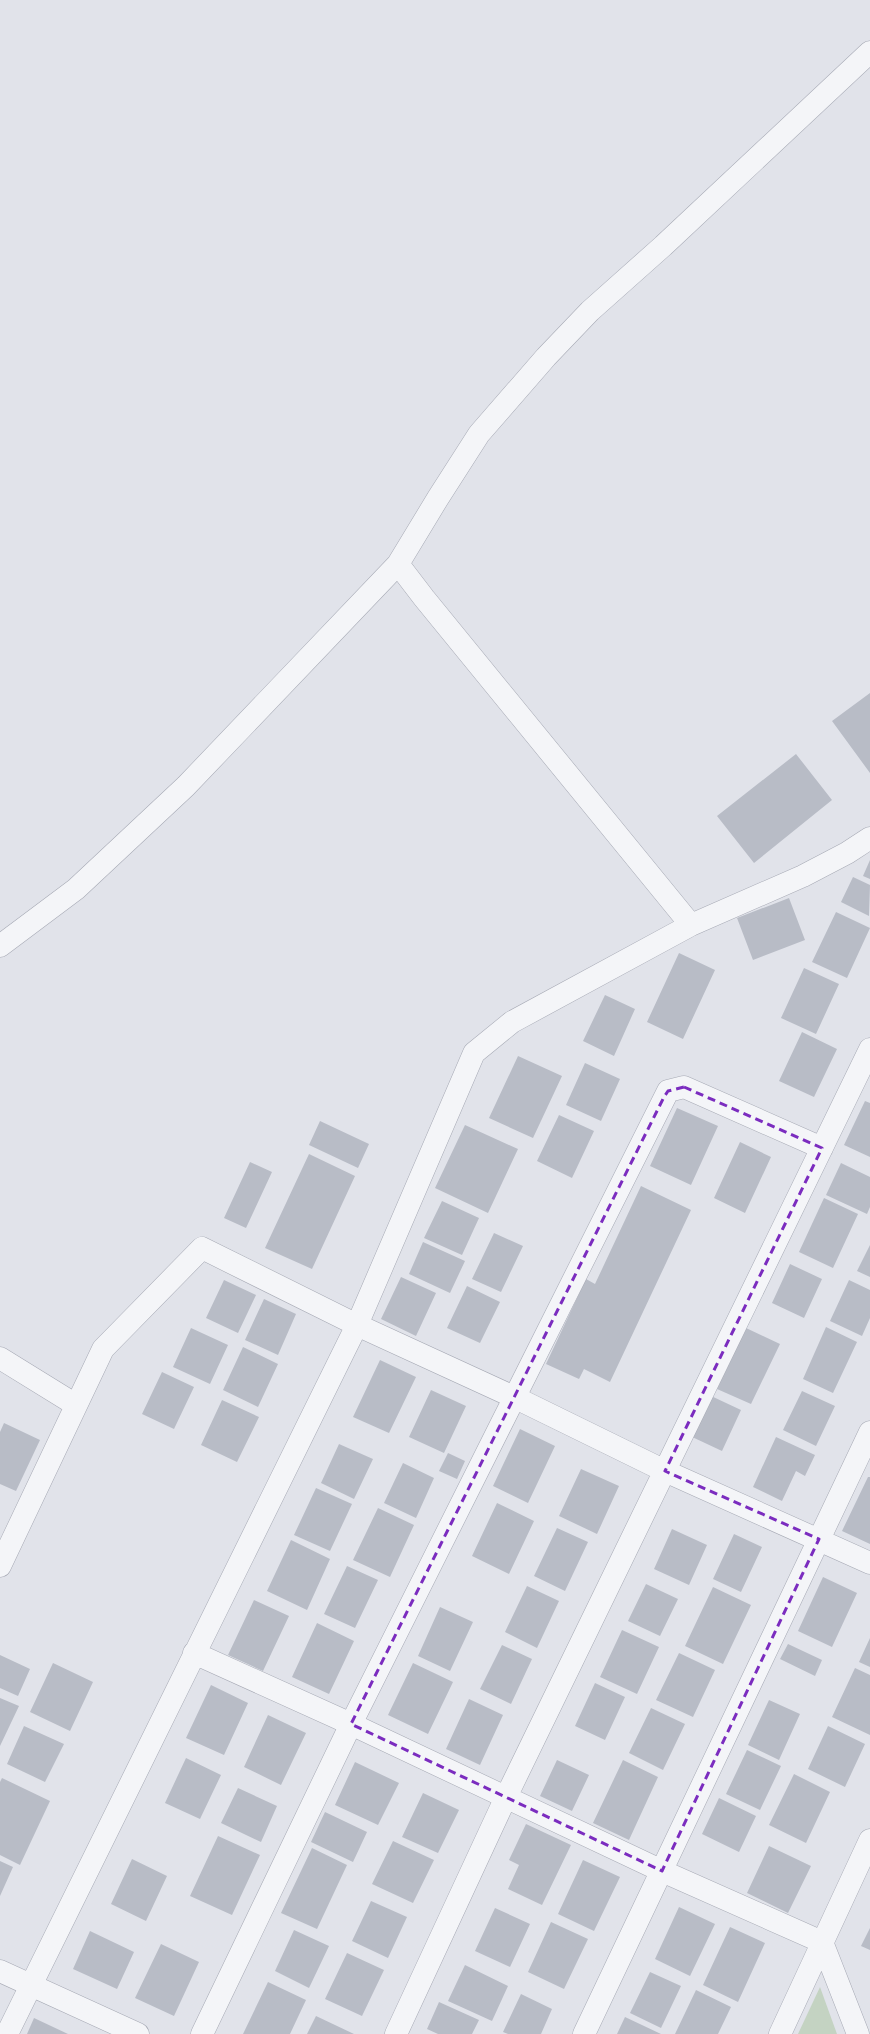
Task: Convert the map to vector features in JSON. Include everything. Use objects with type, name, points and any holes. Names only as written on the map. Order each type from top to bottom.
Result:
[{"type":"street","points":[[0,946],[76,889],[186,786],[398,564],[479,434],[517,388],[590,311],[663,246],[870,52]]},
{"type":"street","points":[[398,564],[424,598],[691,925]]},
{"type":"street","points":[[7,2034],[356,1325],[474,1053],[512,1022],[691,925],[803,876],[847,853],[870,838]]},
{"type":"street","points":[[396,2034],[506,1797],[870,1049]]},
{"type":"street","points":[[202,2034],[351,1724],[516,1398],[668,1091],[684,1087],[822,1148]]},
{"type":"street","points":[[0,1566],[103,1349],[202,1248],[356,1325],[516,1398],[665,1471],[870,1563]]},
{"type":"street","points":[[0,1358],[76,1405]]},
{"type":"street","points":[[584,2034],[870,1432]]},
{"type":"street","points":[[194,1653],[351,1724],[662,1871],[822,1942],[858,2034]]},
{"type":"street","points":[[780,2034],[870,1840]]},
{"type":"street","points":[[0,1971],[138,2034]]},
{"type":"highlighted area","points":[[684,1087],[822,1148],[665,1471],[819,1539],[662,1871],[351,1724],[664,1097],[668,1091]]},
{"type":"green space","points":[[820,1987],[837,2034],[798,2034]]},
{"type":"building","points":[[870,693],[870,773],[832,721]]},
{"type":"building","points":[[796,754],[832,800],[754,863],[717,816]]},
{"type":"building","points":[[870,860],[870,879],[863,876]]},
{"type":"building","points":[[853,877],[870,885],[869,916],[841,902]]},
{"type":"building","points":[[789,898],[805,940],[753,960],[737,918]]},
{"type":"building","points":[[836,912],[870,928],[847,978],[812,962]]},
{"type":"building","points":[[679,953],[715,970],[683,1039],[647,1022]]},
{"type":"building","points":[[804,968],[839,984],[816,1034],[781,1018]]},
{"type":"building","points":[[605,995],[635,1009],[614,1056],[583,1041]]},
{"type":"building","points":[[802,1032],[837,1049],[814,1097],[779,1081]]},
{"type":"building","points":[[518,1056],[562,1076],[533,1138],[489,1118]]},
{"type":"building","points":[[585,1063],[620,1079],[601,1121],[566,1105]]},
{"type":"building","points":[[865,1101],[870,1103],[870,1157],[844,1145]]},
{"type":"building","points":[[677,1108],[718,1126],[691,1185],[650,1166]]},
{"type":"building","points":[[559,1115],[594,1131],[572,1178],[537,1161]]},
{"type":"building","points":[[320,1121],[369,1144],[358,1168],[309,1145]]},
{"type":"building","points":[[465,1125],[518,1149],[488,1213],[435,1188]]},
{"type":"building","points":[[740,1142],[771,1157],[745,1213],[714,1198]]},
{"type":"building","points":[[309,1154],[355,1176],[312,1269],[265,1248]]},
{"type":"building","points":[[250,1162],[272,1172],[246,1228],[224,1218]]},
{"type":"building","points":[[841,1163],[870,1177],[870,1207],[867,1214],[826,1195]]},
{"type":"building","points":[[641,1186],[691,1210],[610,1382],[584,1369],[579,1379],[546,1364],[586,1279],[595,1284]]},
{"type":"building","points":[[824,1198],[858,1214],[833,1268],[799,1252]]},
{"type":"building","points":[[442,1201],[479,1218],[462,1255],[424,1238]]},
{"type":"building","points":[[494,1233],[523,1246],[501,1292],[472,1279]]},
{"type":"building","points":[[423,1242],[465,1261],[450,1293],[409,1274]]},
{"type":"building","points":[[870,1245],[870,1277],[857,1271]]},
{"type":"building","points":[[790,1264],[822,1279],[804,1318],[772,1303]]},
{"type":"building","points":[[401,1277],[436,1293],[416,1336],[381,1319]]},
{"type":"building","points":[[224,1280],[256,1295],[238,1333],[206,1318]]},
{"type":"building","points":[[849,1280],[870,1290],[870,1318],[862,1336],[830,1321]]},
{"type":"building","points":[[467,1286],[500,1302],[480,1343],[447,1328]]},
{"type":"building","points":[[264,1299],[296,1314],[278,1355],[245,1340]]},
{"type":"building","points":[[826,1327],[857,1342],[833,1393],[803,1379]]},
{"type":"building","points":[[191,1328],[228,1345],[210,1384],[173,1367]]},
{"type":"building","points":[[746,1328],[780,1344],[751,1404],[717,1389]]},
{"type":"building","points":[[243,1347],[278,1364],[258,1407],[223,1390]]},
{"type":"building","points":[[380,1360],[416,1377],[389,1433],[353,1417]]},
{"type":"building","points":[[162,1372],[194,1387],[174,1429],[142,1414]]},
{"type":"building","points":[[431,1390],[466,1406],[444,1453],[409,1437]]},
{"type":"building","points":[[802,1391],[835,1406],[816,1446],[783,1430]]},
{"type":"building","points":[[709,1395],[741,1410],[722,1451],[690,1436]]},
{"type":"building","points":[[222,1400],[259,1417],[237,1462],[201,1445]]},
{"type":"building","points":[[4,1423],[40,1440],[16,1491],[0,1484],[0,1432]]},
{"type":"building","points":[[520,1429],[555,1446],[528,1503],[493,1486]]},
{"type":"building","points":[[776,1437],[815,1455],[805,1476],[796,1471],[782,1501],[753,1487]]},
{"type":"building","points":[[339,1444],[373,1459],[354,1499],[321,1483]]},
{"type":"building","points":[[448,1453],[465,1461],[457,1479],[439,1471]]},
{"type":"building","points":[[403,1463],[434,1478],[416,1518],[384,1503]]},
{"type":"building","points":[[581,1469],[619,1486],[597,1534],[559,1516]]},
{"type":"building","points":[[868,1477],[870,1477],[870,1544],[842,1531]]},
{"type":"building","points":[[316,1488],[352,1504],[330,1551],[294,1535]]},
{"type":"building","points":[[497,1503],[534,1521],[509,1574],[472,1556]]},
{"type":"building","points":[[378,1508],[414,1525],[390,1577],[353,1560]]},
{"type":"building","points":[[557,1528],[588,1542],[565,1591],[534,1576]]},
{"type":"building","points":[[672,1529],[707,1545],[689,1585],[654,1569]]},
{"type":"building","points":[[734,1534],[762,1547],[741,1592],[713,1579]]},
{"type":"building","points":[[291,1540],[330,1559],[307,1610],[267,1591]]},
{"type":"building","points":[[347,1566],[378,1580],[355,1628],[324,1614]]},
{"type":"building","points":[[823,1577],[857,1593],[832,1647],[798,1631]]},
{"type":"building","points":[[646,1584],[678,1599],[660,1636],[628,1621]]},
{"type":"building","points":[[527,1586],[559,1601],[537,1648],[505,1632]]},
{"type":"building","points":[[713,1587],[751,1605],[723,1664],[685,1646]]},
{"type":"building","points":[[254,1600],[289,1616],[263,1671],[228,1655]]},
{"type":"building","points":[[440,1607],[473,1622],[450,1671],[418,1656]]},
{"type":"building","points":[[317,1623],[354,1641],[329,1694],[292,1677]]},
{"type":"building","points":[[622,1630],[659,1647],[637,1694],[600,1677]]},
{"type":"building","points":[[870,1638],[870,1667],[859,1662]]},
{"type":"building","points":[[788,1644],[822,1660],[815,1676],[780,1659]]},
{"type":"building","points":[[502,1645],[532,1659],[511,1704],[480,1689]]},
{"type":"building","points":[[679,1653],[715,1670],[693,1717],[656,1700]]},
{"type":"building","points":[[0,1655],[30,1669],[18,1696],[0,1688]]},
{"type":"building","points":[[53,1663],[93,1682],[70,1731],[30,1712]]},
{"type":"building","points":[[413,1663],[453,1682],[428,1734],[388,1715]]},
{"type":"building","points":[[855,1668],[870,1675],[870,1735],[832,1717]]},
{"type":"building","points":[[595,1683],[625,1697],[605,1740],[575,1726]]},
{"type":"building","points":[[211,1685],[248,1703],[224,1755],[186,1738]]},
{"type":"building","points":[[0,1698],[19,1706],[0,1746]]},
{"type":"building","points":[[469,1699],[503,1715],[480,1765],[446,1749]]},
{"type":"building","points":[[769,1700],[800,1714],[779,1760],[748,1745]]},
{"type":"building","points":[[651,1708],[685,1724],[663,1770],[629,1753]]},
{"type":"building","points":[[268,1715],[306,1733],[281,1785],[244,1767]]},
{"type":"building","points":[[24,1726],[64,1744],[45,1782],[7,1764]]},
{"type":"building","points":[[828,1726],[865,1744],[845,1787],[808,1769]]},
{"type":"building","points":[[747,1750],[781,1766],[760,1810],[726,1794]]},
{"type":"building","points":[[186,1758],[221,1775],[200,1819],[165,1803]]},
{"type":"building","points":[[557,1760],[589,1775],[572,1811],[540,1796]]},
{"type":"building","points":[[623,1760],[658,1777],[629,1840],[593,1823]]},
{"type":"building","points":[[355,1762],[399,1783],[378,1825],[335,1805]]},
{"type":"building","points":[[794,1774],[830,1792],[806,1843],[769,1825]]},
{"type":"building","points":[[2,1778],[50,1801],[20,1865],[0,1855],[0,1782]]},
{"type":"building","points":[[238,1788],[277,1806],[261,1842],[221,1823]]},
{"type":"building","points":[[423,1793],[459,1810],[438,1853],[402,1837]]},
{"type":"building","points":[[719,1798],[756,1816],[739,1852],[702,1834]]},
{"type":"building","points":[[325,1812],[367,1832],[353,1862],[311,1842]]},
{"type":"building","points":[[526,1824],[571,1845],[542,1905],[508,1889],[519,1865],[509,1860]]},
{"type":"building","points":[[218,1836],[260,1855],[232,1915],[190,1896]]},
{"type":"building","points":[[393,1841],[434,1860],[413,1903],[372,1884]]},
{"type":"building","points":[[769,1846],[811,1866],[788,1913],[747,1893]]},
{"type":"building","points":[[312,1848],[347,1865],[317,1929],[281,1913]]},
{"type":"building","points":[[132,1859],[167,1876],[146,1921],[111,1904]]},
{"type":"building","points":[[583,1860],[620,1877],[594,1931],[558,1914]]},
{"type":"building","points":[[0,1861],[13,1867],[0,1896]]},
{"type":"building","points":[[371,1901],[407,1917],[388,1958],[352,1941]]},
{"type":"building","points":[[679,1907],[715,1924],[690,1976],[655,1959]]},
{"type":"building","points":[[495,1908],[530,1924],[510,1967],[475,1951]]},
{"type":"building","points":[[551,1922],[588,1939],[564,1989],[528,1972]]},
{"type":"building","points":[[730,1927],[765,1943],[738,2002],[703,1985]]},
{"type":"building","points":[[870,1928],[870,1950],[861,1946]]},
{"type":"building","points":[[294,1930],[329,1946],[309,1988],[275,1971]]},
{"type":"building","points":[[90,1931],[134,1952],[117,1989],[73,1969]]},
{"type":"building","points":[[161,1944],[199,1962],[174,2016],[135,1998]]},
{"type":"building","points":[[347,1953],[384,1970],[362,2016],[325,1999]]},
{"type":"building","points":[[465,1965],[508,1986],[492,2021],[448,2001]]},
{"type":"building","points":[[650,1972],[681,1986],[661,2028],[630,2013]]},
{"type":"building","points":[[268,1982],[306,2000],[290,2034],[243,2034]]},
{"type":"building","points":[[696,1990],[731,2007],[718,2034],[675,2034]]},
{"type":"building","points":[[521,1994],[552,2009],[541,2034],[508,2034],[503,2032]]},
{"type":"building","points":[[439,2002],[479,2020],[472,2034],[438,2034],[427,2029]]},
{"type":"building","points":[[316,2016],[354,2034],[307,2034]]},
{"type":"building","points":[[625,2017],[661,2034],[617,2034]]},
{"type":"building","points":[[34,2018],[68,2034],[27,2034]]}]
